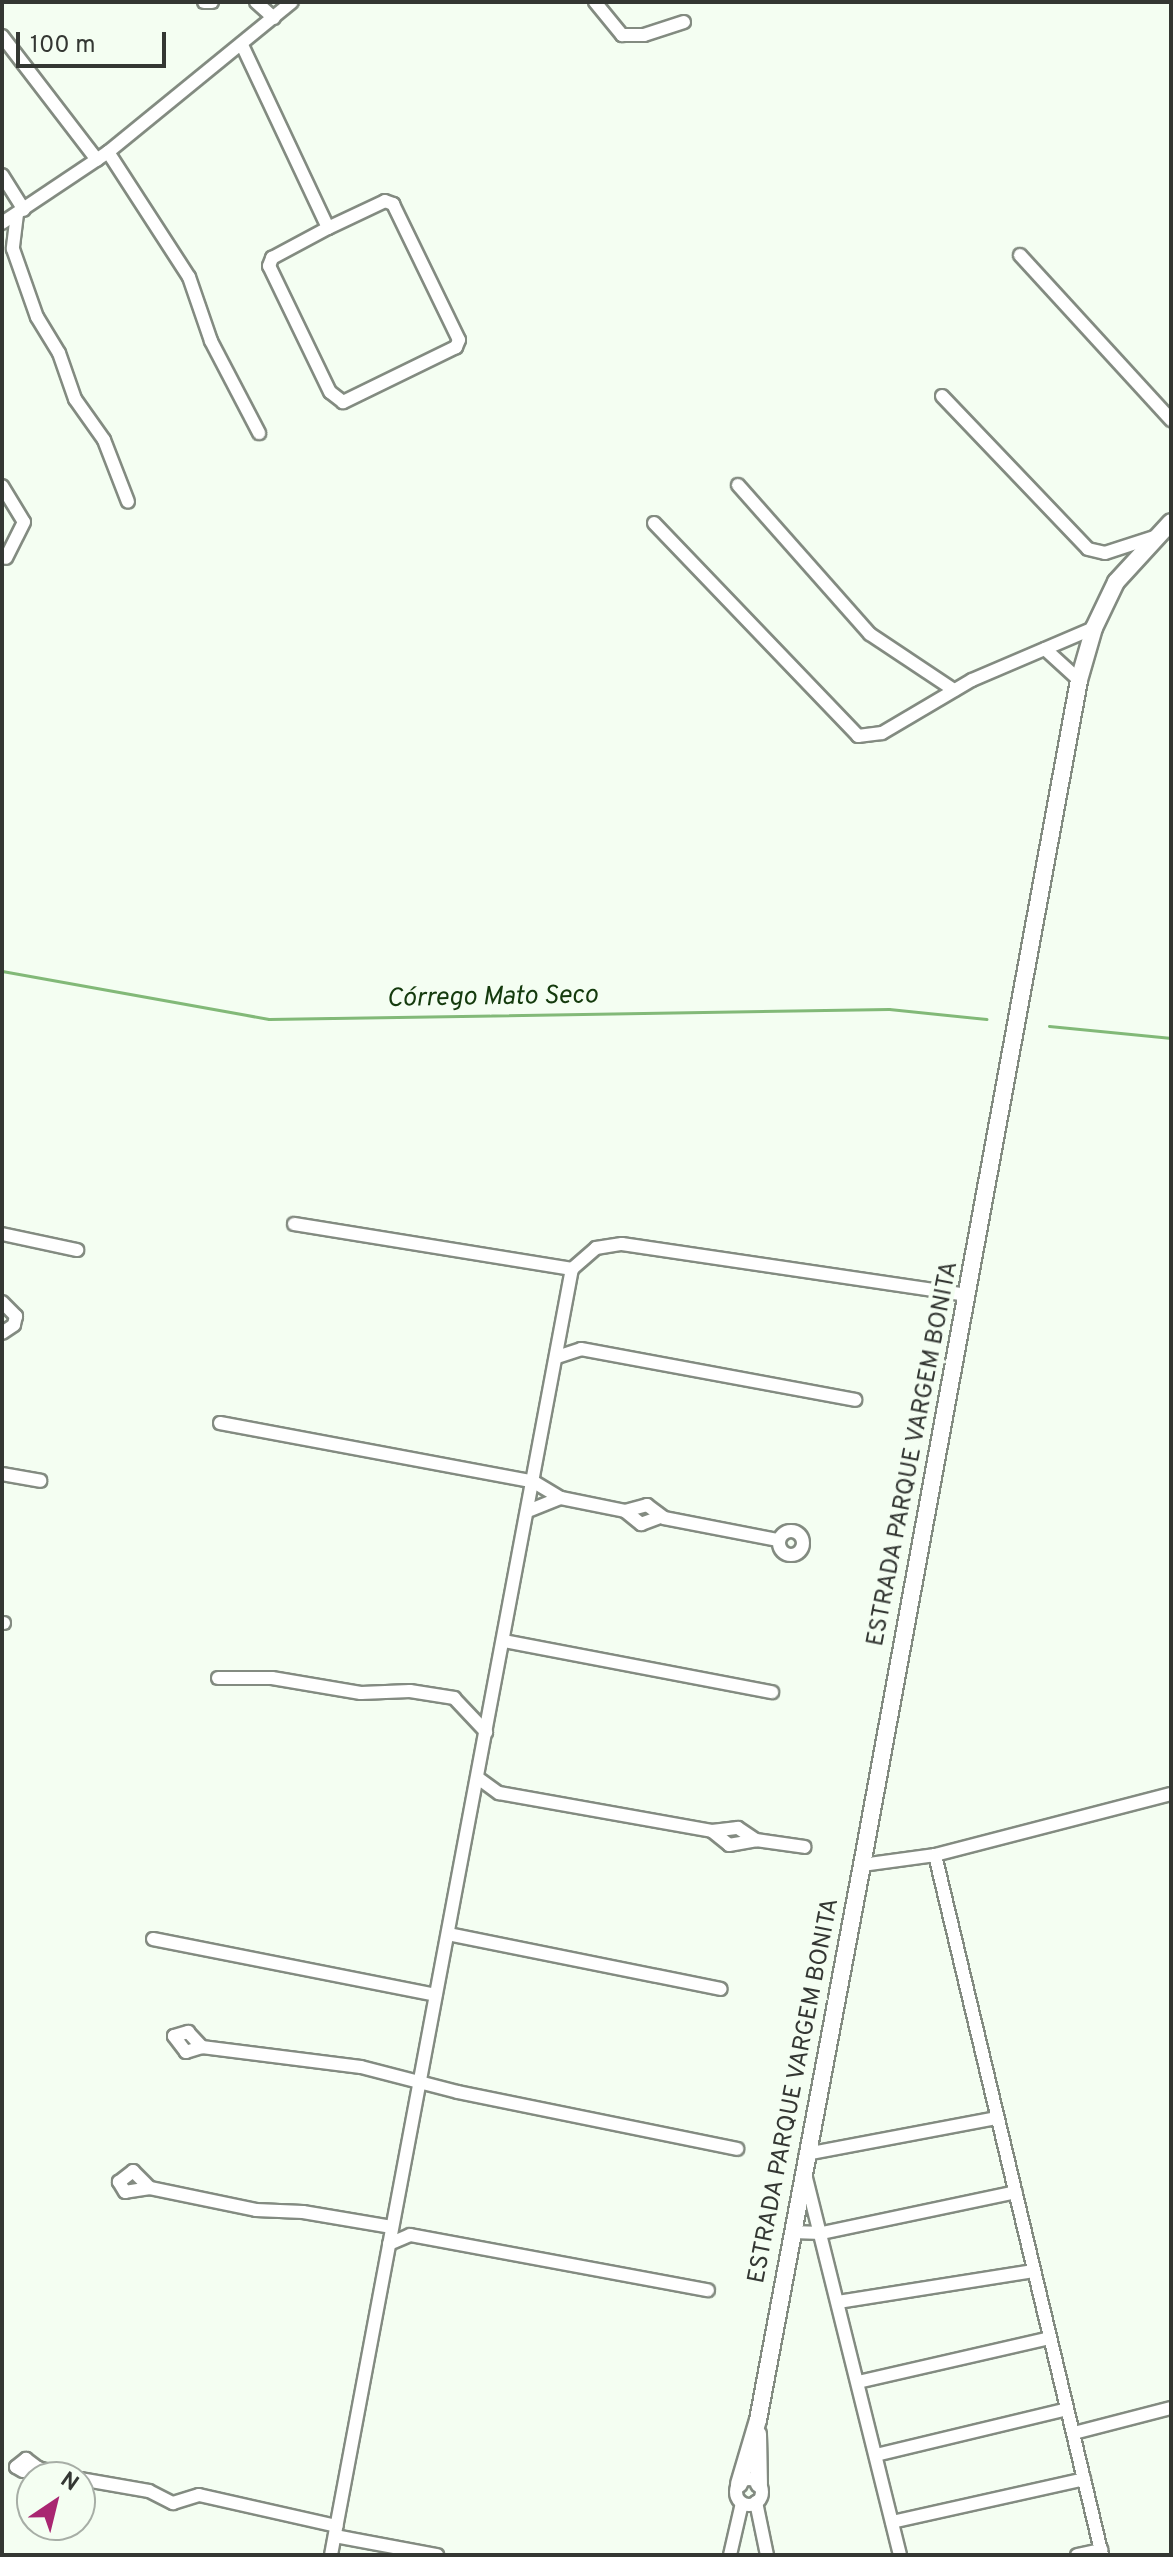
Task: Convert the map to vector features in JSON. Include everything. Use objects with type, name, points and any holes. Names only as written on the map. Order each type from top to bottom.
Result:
[{"type":"main road","name":"ESTRADA PARQUE VARGEM BONITA","points":[[739,2484],[758,2420],[1079,680],[1094,628],[1116,582],[1165,530]]},
{"type":"main road","name":"ESTRADA PARQUE VARGEM BONITA","points":[[758,2420],[759,2484]]},
{"type":"street","points":[[204,2],[212,2]]},
{"type":"street","points":[[256,2],[274,18]]},
{"type":"street","points":[[2,223],[103,156],[292,2]]},
{"type":"street","points":[[595,2],[622,35],[644,35],[684,22]]},
{"type":"street","points":[[2,36],[103,156],[189,277],[211,341],[259,433]]},
{"type":"street","points":[[242,45],[328,228]]},
{"type":"street","points":[[2,175],[21,212],[8,245],[75,399],[104,440],[128,502]]},
{"type":"street","points":[[385,201],[393,204],[459,340],[456,347],[343,402],[330,392],[269,266],[272,258],[328,228],[385,201]]},
{"type":"street","points":[[1020,255],[1171,420]]},
{"type":"street","points":[[942,396],[1088,549],[1105,553],[1165,530]]},
{"type":"street","points":[[738,485],[870,634],[954,690]]},
{"type":"street","points":[[2,486],[24,522],[6,558]]},
{"type":"street","points":[[654,523],[853,734],[882,733],[954,690],[1094,628]]},
{"type":"street","points":[[1045,649],[1079,680]]},
{"type":"street","points":[[294,1224],[572,1269]]},
{"type":"street","points":[[2,1234],[77,1250]]},
{"type":"street","points":[[331,2555],[572,1269],[596,1248],[622,1244],[967,1295]]},
{"type":"street","points":[[2,1302],[12,1307],[16,1321],[2,1333]]},
{"type":"street","points":[[561,1334],[581,1349],[855,1400]]},
{"type":"street","points":[[557,1357],[581,1349]]},
{"type":"street","points":[[220,1423],[534,1482],[561,1498],[625,1511],[647,1505],[660,1517]]},
{"type":"street","points":[[2,1474],[40,1481]]},
{"type":"street","points":[[528,1511],[561,1498]]},
{"type":"street","points":[[625,1511],[641,1524],[660,1517],[777,1540]]},
{"type":"street","points":[[504,1641],[772,1692]]},
{"type":"street","points":[[218,1678],[283,1679],[361,1693],[410,1691],[454,1698],[466,1707],[486,1732]]},
{"type":"street","points":[[466,1707],[492,1701]]},
{"type":"street","points":[[478,1778],[499,1793]]},
{"type":"street","points":[[475,1798],[499,1793],[712,1831],[729,1845],[756,1840],[805,1847]]},
{"type":"street","points":[[862,1865],[935,1855],[1171,1794]]},
{"type":"street","points":[[935,1855],[1102,2552],[1077,2555]]},
{"type":"street","points":[[448,1934],[721,1989]]},
{"type":"street","points":[[153,1939],[436,1995]]},
{"type":"street","points":[[202,2047],[421,2079],[458,2092],[737,2149]]},
{"type":"street","points":[[900,2555],[805,2162],[997,2118]]},
{"type":"street","points":[[150,2188],[256,2210],[394,2222],[410,2235],[708,2290]]},
{"type":"street","points":[[792,2232],[822,2233],[1016,2192]]},
{"type":"street","points":[[389,2244],[410,2235]]},
{"type":"street","points":[[838,2302],[1034,2271]]},
{"type":"street","points":[[858,2382],[1050,2338]]},
{"type":"street","points":[[1074,2433],[1171,2408]]},
{"type":"street","points":[[876,2455],[1067,2409]]},
{"type":"street","points":[[730,2555],[749,2502],[761,2494],[759,2484],[750,2479],[739,2484],[737,2496],[749,2502],[767,2555]]},
{"type":"street","points":[[892,2522],[1084,2479]]},
{"type":"street","points":[[96,2482],[149,2491],[173,2503],[199,2495],[437,2555]]},
{"type":"waterway","name":"Córrego Mato Seco","points":[[2,971],[269,1019],[889,1009],[986,1019]]},
{"type":"waterway","name":"Córrego Mato Seco","points":[[1049,1026],[1171,1038]]}]
